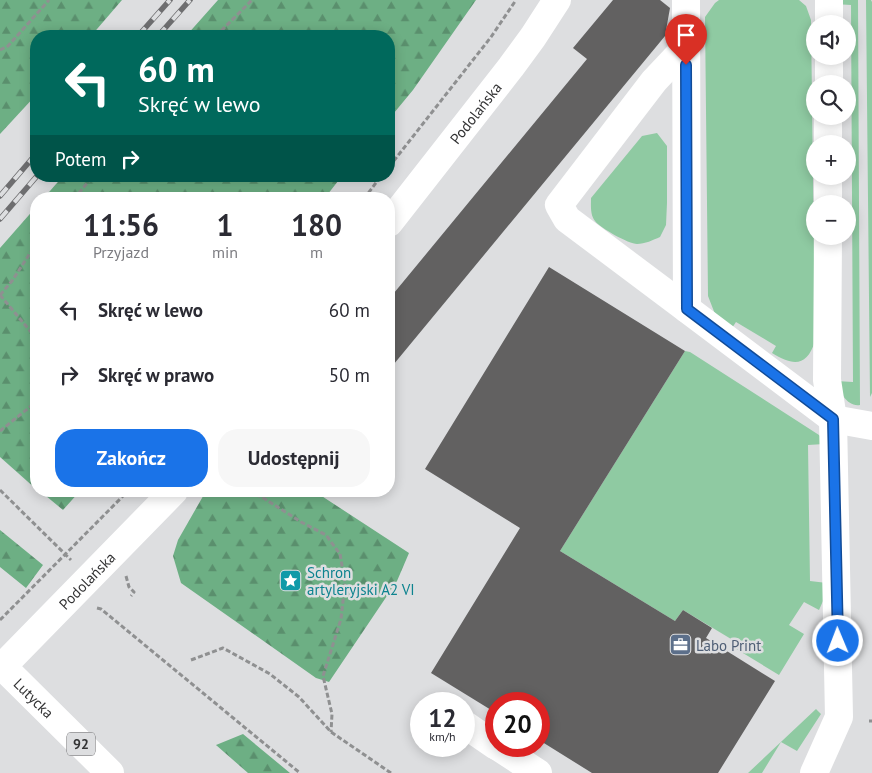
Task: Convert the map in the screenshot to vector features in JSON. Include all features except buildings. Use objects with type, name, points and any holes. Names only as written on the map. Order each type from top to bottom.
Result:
[{"type":"street","name":"Podolańska","points":[[395,215],[511,67],[557,0]]},
{"type":"street","points":[[686,0],[687,309]]},
{"type":"street","points":[[829,0],[829,15]]},
{"type":"street","points":[[686,47],[654,81],[560,205],[567,219],[833,419],[872,426]]},
{"type":"street","points":[[814,773],[839,717],[833,419],[827,380],[828,245]]},
{"type":"street","name":"Podolańska","points":[[0,670],[168,497]]},
{"type":"street","name":"Lutycka","points":[[0,664],[110,773]]},
{"type":"street","points":[[514,757],[538,773]]},
{"type":"path","points":[[0,50],[8,46],[49,0]]},
{"type":"path","points":[[222,30],[252,0]]},
{"type":"path","points":[[395,159],[491,38],[516,0]]},
{"type":"path","points":[[80,192],[88,182]]},
{"type":"path","points":[[369,192],[377,182]]},
{"type":"path","points":[[30,253],[12,281],[0,295],[30,331]]},
{"type":"path","points":[[0,431],[30,407]]},
{"type":"path","points":[[0,490],[72,561]]},
{"type":"path","points":[[0,620],[122,497]]},
{"type":"path","points":[[261,497],[326,535],[340,554],[345,584],[341,619],[323,676],[332,714],[331,732]]},
{"type":"path","points":[[131,596],[134,592]]},
{"type":"path","points":[[94,607],[112,619],[300,773]]},
{"type":"path","points":[[112,619],[116,614]]},
{"type":"path","points":[[190,660],[222,648],[270,674],[300,697],[331,732],[391,773]]},
{"type":"green space","points":[[0,0],[122,0],[96,30],[30,30],[30,102],[0,134]]},
{"type":"green space","points":[[218,0],[476,0],[413,90],[395,112],[395,30],[191,30]]},
{"type":"green space","points":[[719,0],[799,0],[806,6],[809,15],[806,15],[806,65],[812,65],[812,75],[806,75],[806,125],[812,125],[812,135],[806,135],[806,185],[813,185],[813,195],[806,195],[806,245],[814,245],[815,341],[808,356],[798,362],[786,360],[772,353],[776,346],[736,322],[732,328],[715,314],[708,296],[705,17]]},
{"type":"green space","points":[[835,0],[858,0],[860,405],[851,404],[848,401],[842,394],[836,381],[853,382],[852,245],[856,245],[856,195],[852,195],[852,185],[856,185],[856,135],[852,135],[852,125],[856,125],[856,75],[851,75],[851,65],[856,65],[856,15],[851,15],[851,5],[834,4]]},
{"type":"green space","points":[[866,0],[871,0],[872,2],[872,393],[870,397]]},
{"type":"green space","points":[[657,133],[667,146],[666,225],[660,237],[649,242],[637,244],[622,239],[593,219],[591,198],[642,136]]},
{"type":"green space","points":[[58,182],[337,182],[329,192],[49,192]]},
{"type":"green space","points":[[30,214],[30,484],[0,457],[0,248]]},
{"type":"green space","points":[[685,351],[690,352],[823,439],[824,444],[808,445],[810,581],[827,583],[819,610],[804,602],[789,625],[804,634],[779,675],[733,647],[736,642],[683,610],[675,621],[560,551]]},
{"type":"green space","points":[[47,497],[75,497],[63,510]]},
{"type":"green space","points":[[203,497],[323,497],[409,553],[397,581],[329,682],[316,678],[181,583],[173,556],[178,540]]},
{"type":"green space","points":[[0,530],[43,565],[26,588],[0,567]]},
{"type":"green space","points":[[816,709],[821,714],[797,751],[781,742],[762,773],[748,773]]},
{"type":"green space","points":[[243,734],[290,773],[248,773],[216,745]]},
{"type":"railway","points":[[143,30],[170,0]]},
{"type":"railway","points":[[163,30],[190,0]]},
{"type":"railway","points":[[0,196],[30,161]]},
{"type":"railway","points":[[0,219],[32,182]]},
{"type":"place","name":"Schron artyleryjski A2 VI","points":[[291,581]]},
{"type":"place","name":"Labo Print","points":[[680,645]]},
{"type":"route","points":[[686,65],[687,309],[833,419],[838,641]]}]
